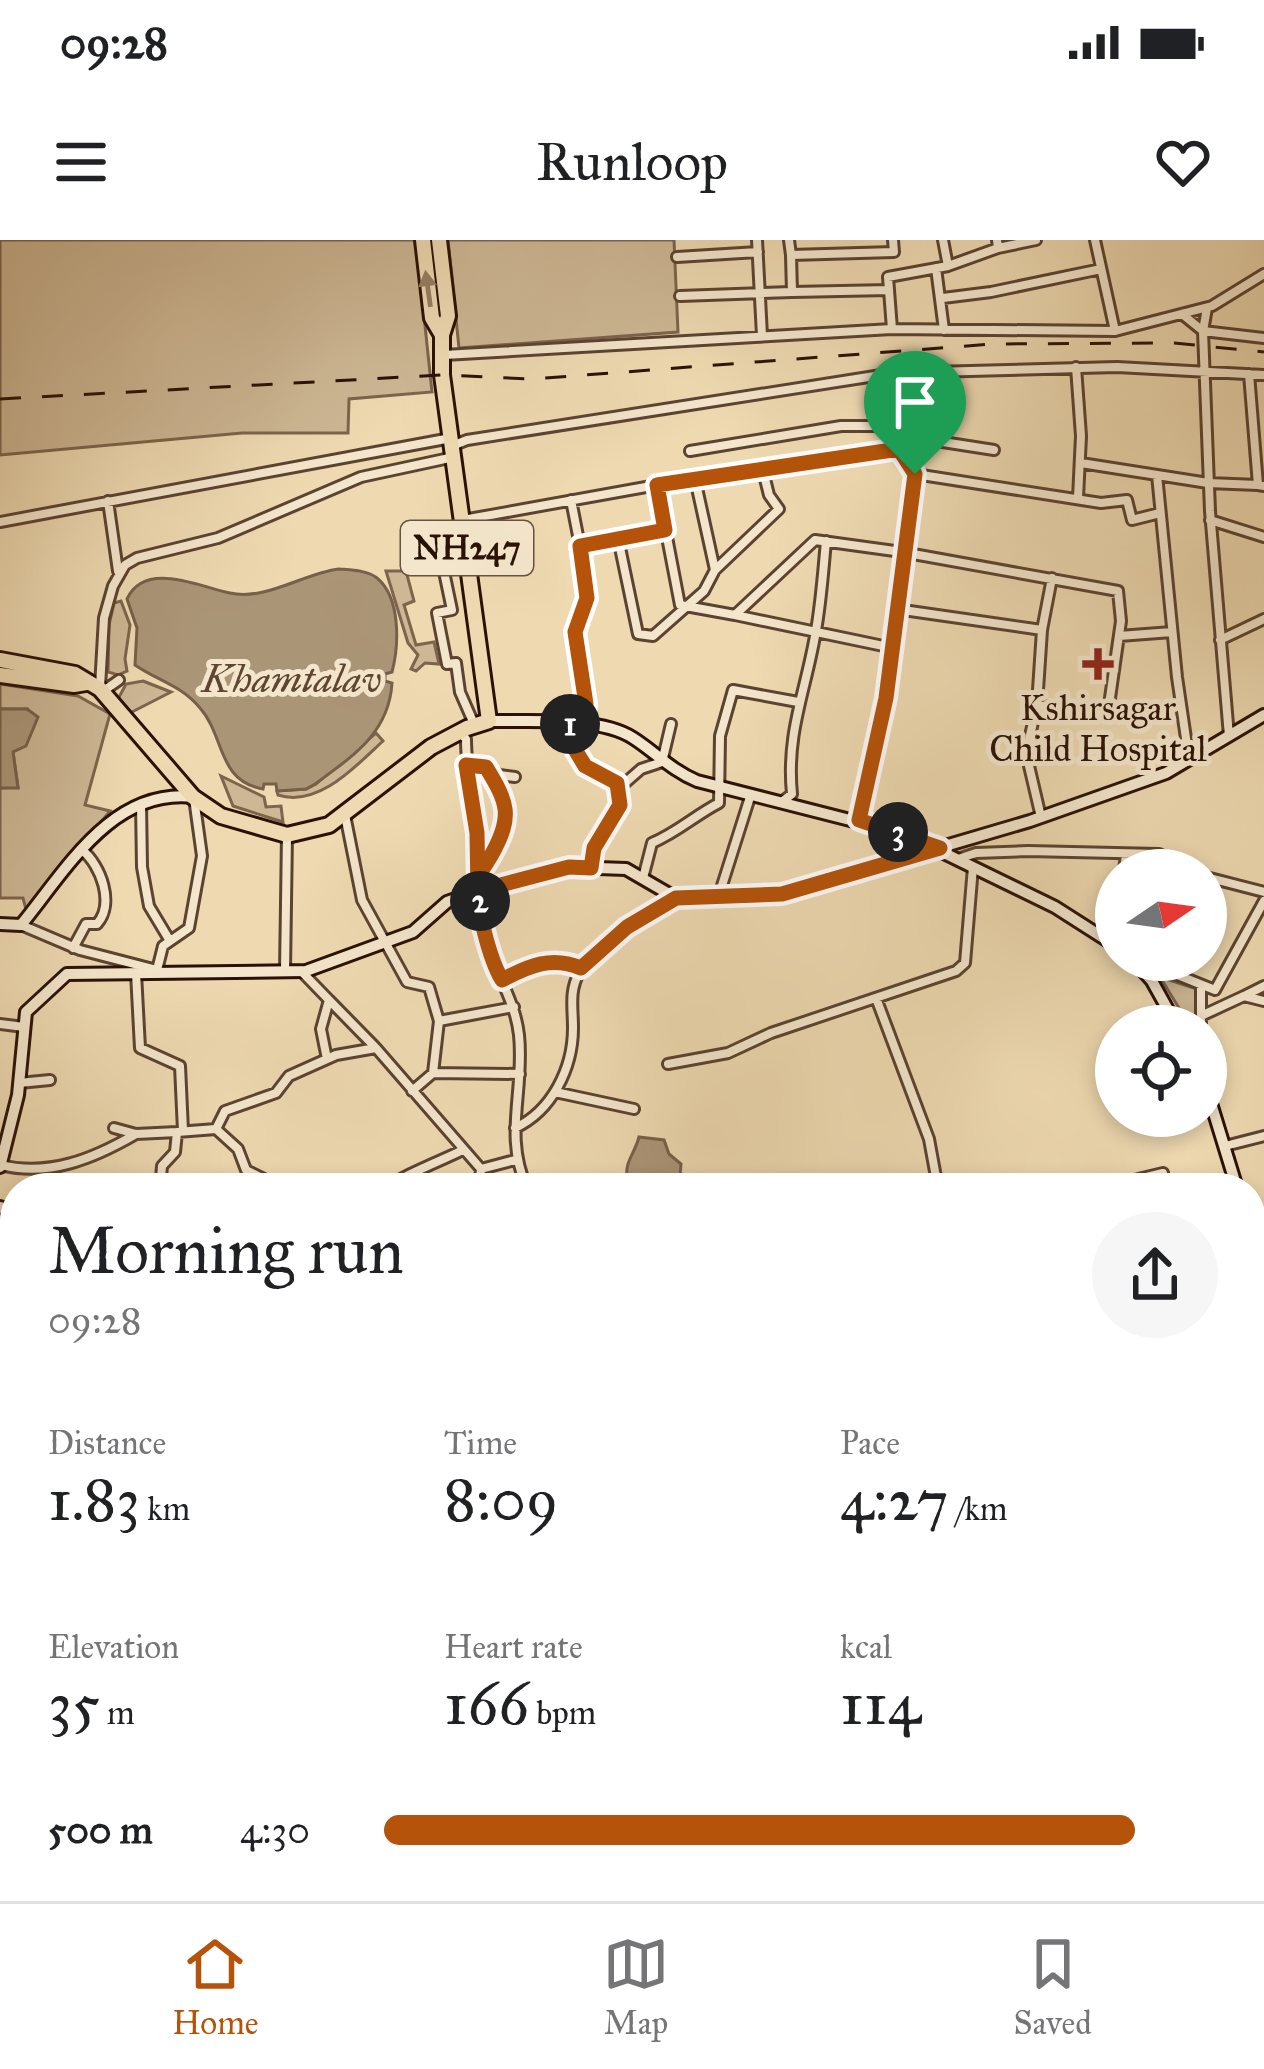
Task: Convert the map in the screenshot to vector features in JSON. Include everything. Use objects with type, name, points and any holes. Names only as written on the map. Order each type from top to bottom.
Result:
[{"type":"highway","name":"NH247","points":[[423,240],[432,318],[442,335]]},
{"type":"highway","name":"NH247","points":[[439,240],[448,316],[442,335],[442,375],[463,520],[482,723]]},
{"type":"highway","points":[[0,660],[75,674],[96,688],[194,797],[221,816],[287,836],[328,825],[431,747],[482,723]]},
{"type":"highway","points":[[0,675],[96,688]]},
{"type":"street","points":[[757,240],[762,336]]},
{"type":"street","points":[[789,240],[792,292]]},
{"type":"street","points":[[791,255],[893,251],[892,240]]},
{"type":"street","points":[[943,240],[948,266]]},
{"type":"street","points":[[892,329],[888,277],[948,266],[998,244],[1036,240]]},
{"type":"street","points":[[1095,240],[1114,331]]},
{"type":"street","points":[[677,257],[758,252]]},
{"type":"street","points":[[936,268],[944,330]]},
{"type":"street","points":[[943,298],[1101,269]]},
{"type":"street","points":[[444,355],[892,329],[1114,331],[1208,308],[1264,274]]},
{"type":"street","points":[[680,296],[889,290]]},
{"type":"street","points":[[1208,308],[1203,331],[1208,483],[1228,736]]},
{"type":"street","points":[[1182,314],[1203,331],[1264,338]]},
{"type":"street","points":[[1076,367],[1078,498]]},
{"type":"street","points":[[119,572],[137,558],[218,538],[361,477],[467,440],[894,373],[1076,367],[1264,375]]},
{"type":"street","points":[[859,820],[886,698],[915,474],[899,449],[892,426],[894,373]]},
{"type":"street","points":[[1081,464],[1261,486],[1249,374]]},
{"type":"street","points":[[690,451],[842,426],[892,426],[930,440],[994,450]]},
{"type":"street","points":[[0,522],[452,447]]},
{"type":"street","points":[[463,520],[899,449]]},
{"type":"street","points":[[618,538],[638,634],[653,636],[704,591],[715,570],[779,509],[769,495],[764,471]]},
{"type":"street","points":[[915,474],[1101,503],[1127,500],[1132,520],[1160,513]]},
{"type":"street","points":[[1156,475],[1189,759]]},
{"type":"street","points":[[695,479],[715,570]]},
{"type":"street","points":[[657,485],[680,605],[893,648]]},
{"type":"street","points":[[571,500],[587,598],[575,632],[586,704],[584,724]]},
{"type":"street","points":[[108,501],[119,572],[104,618],[96,688],[119,680]]},
{"type":"street","points":[[1210,520],[1264,537],[1264,551]]},
{"type":"street","points":[[580,546],[665,530]]},
{"type":"street","points":[[735,615],[815,540],[1118,590],[1119,636],[1108,712],[1037,705]]},
{"type":"street","points":[[784,801],[792,794],[788,760],[816,634],[826,542]]},
{"type":"street","points":[[443,567],[452,610],[437,613],[443,665],[456,663],[460,689],[482,723],[584,724],[631,736],[662,762],[697,781],[859,820],[940,848],[1095,932]]},
{"type":"street","points":[[1041,817],[1026,753],[1037,705],[1042,630],[1052,578]]},
{"type":"street","points":[[896,609],[1042,630]]},
{"type":"street","points":[[1220,640],[1264,619]]},
{"type":"street","points":[[1119,636],[1172,632]]},
{"type":"street","points":[[643,878],[652,843],[682,831],[688,819],[719,802],[720,736],[733,689],[798,702]]},
{"type":"street","points":[[514,1129],[548,1106],[555,1092],[573,1034],[570,993],[581,968],[627,927],[676,898],[782,894],[1041,817],[1166,773],[1264,715]]},
{"type":"street","points":[[559,723],[585,766],[617,783],[662,762]]},
{"type":"street","points":[[662,762],[670,724]]},
{"type":"street","points":[[459,732],[466,740],[478,891],[488,944],[514,1007],[520,1074],[515,1160],[521,1173]]},
{"type":"street","points":[[466,765],[514,777]]},
{"type":"street","points":[[478,874],[506,828],[502,794],[486,767]]},
{"type":"street","points":[[591,868],[594,848],[620,805],[617,783]]},
{"type":"street","points":[[21,926],[82,850],[117,816],[141,802],[171,794],[194,797],[202,856],[189,928],[164,946],[157,970]]},
{"type":"street","points":[[718,897],[751,794]]},
{"type":"street","points":[[141,802],[148,906],[170,941]]},
{"type":"street","points":[[345,814],[362,900],[407,982],[429,987],[439,1021],[434,1073]]},
{"type":"street","points":[[285,971],[287,836]]},
{"type":"street","points":[[73,948],[86,924],[97,924],[104,916],[105,906],[96,861],[82,850]]},
{"type":"street","points":[[668,1064],[728,1053],[771,1033],[956,971],[965,962],[967,861],[976,853],[1095,853]]},
{"type":"street","points":[[136,1134],[102,1153],[45,1170],[25,1172],[0,1166],[20,1083],[26,1012],[67,974],[301,971],[413,932],[447,902],[569,867],[626,869],[676,898]]},
{"type":"street","points":[[1191,981],[1215,990],[1264,897],[1227,884]]},
{"type":"street","points":[[0,924],[21,926],[73,948],[157,970]]},
{"type":"street","points":[[502,980],[523,969],[562,960],[581,968]]},
{"type":"street","points":[[301,971],[376,1048],[481,1173]]},
{"type":"street","points":[[136,973],[140,1048],[180,1066],[180,1132],[175,1152],[161,1173]]},
{"type":"street","points":[[1201,985],[1201,1005]]},
{"type":"street","points":[[1227,1006],[1264,986]]},
{"type":"street","points":[[1244,996],[1264,1000]]},
{"type":"street","points":[[876,998],[929,1139],[935,1173]]},
{"type":"street","points":[[327,1059],[321,1029],[328,1000]]},
{"type":"street","points":[[439,1021],[514,1007]]},
{"type":"street","points":[[0,1024],[24,1027]]},
{"type":"street","points":[[216,1129],[225,1111],[276,1093],[289,1076],[327,1059],[376,1048]]},
{"type":"street","points":[[412,1091],[434,1073],[520,1074]]},
{"type":"street","points":[[20,1083],[50,1080]]},
{"type":"street","points":[[555,1092],[634,1109]]},
{"type":"street","points":[[114,1128],[136,1134],[216,1129],[238,1149],[246,1170],[252,1173]]},
{"type":"street","points":[[1225,1146],[1264,1136]]},
{"type":"street","points":[[1222,1137],[1233,1173]]},
{"type":"street","points":[[421,1173],[463,1150]]},
{"type":"street","points":[[481,1169],[515,1160]]},
{"type":"shaded area","points":[[0,240],[416,240],[432,392],[349,399],[348,433],[242,433],[0,455]]},
{"type":"shaded area","points":[[448,240],[674,240],[678,332],[459,348]]},
{"type":"shaded area","points":[[386,571],[406,571],[414,601],[404,605],[416,645],[434,642],[439,664],[411,669],[418,655],[408,643]]},
{"type":"shaded area","points":[[121,601],[130,625],[127,671],[118,675],[108,672],[109,625],[114,603]]},
{"type":"shaded area","points":[[143,681],[171,692],[130,713],[118,699],[126,684]]},
{"type":"shaded area","points":[[0,684],[78,696],[110,714],[85,805],[110,811],[27,913],[23,898],[0,898],[0,788],[18,787],[13,752],[27,709],[0,709]]},
{"type":"shaded area","points":[[376,733],[383,741],[335,782],[307,796],[278,795],[277,791],[316,784]]},
{"type":"shaded area","points":[[221,776],[264,797],[266,807],[281,806],[283,822],[233,806]]},
{"type":"shaded area","points":[[1162,981],[1197,989],[1197,1005],[1177,1005]]},
{"type":"water","name":"Khamtalav","points":[[339,569],[373,575],[385,587],[394,609],[396,649],[392,672],[385,674],[385,681],[392,683],[384,716],[367,742],[306,789],[277,791],[276,784],[264,784],[263,789],[248,784],[229,767],[208,719],[193,700],[135,665],[137,628],[127,599],[135,587],[160,578],[244,594]]},
{"type":"water","points":[[0,709],[27,709],[38,717],[26,746],[13,752],[18,788],[0,788]]},
{"type":"water","points":[[639,1137],[664,1140],[669,1154],[681,1164],[680,1173],[627,1173]]},
{"type":"railway","points":[[0,399],[442,375],[532,379],[993,344],[1174,343],[1264,352]]},
{"type":"place","name":"Kshirsagar Child Hospital","points":[[1098,664]]},
{"type":"route","points":[[915,474],[886,698],[859,820],[940,848],[782,894],[676,898],[627,927],[581,968],[562,960],[523,969],[502,980],[488,944],[478,891],[478,874],[506,828],[507,812],[486,767],[466,765],[477,833],[478,891],[569,867],[591,868],[594,848],[620,805],[617,783],[585,766],[559,723],[584,724],[586,704],[575,632],[587,598],[580,546],[665,530],[657,485],[899,449],[915,474]]}]
